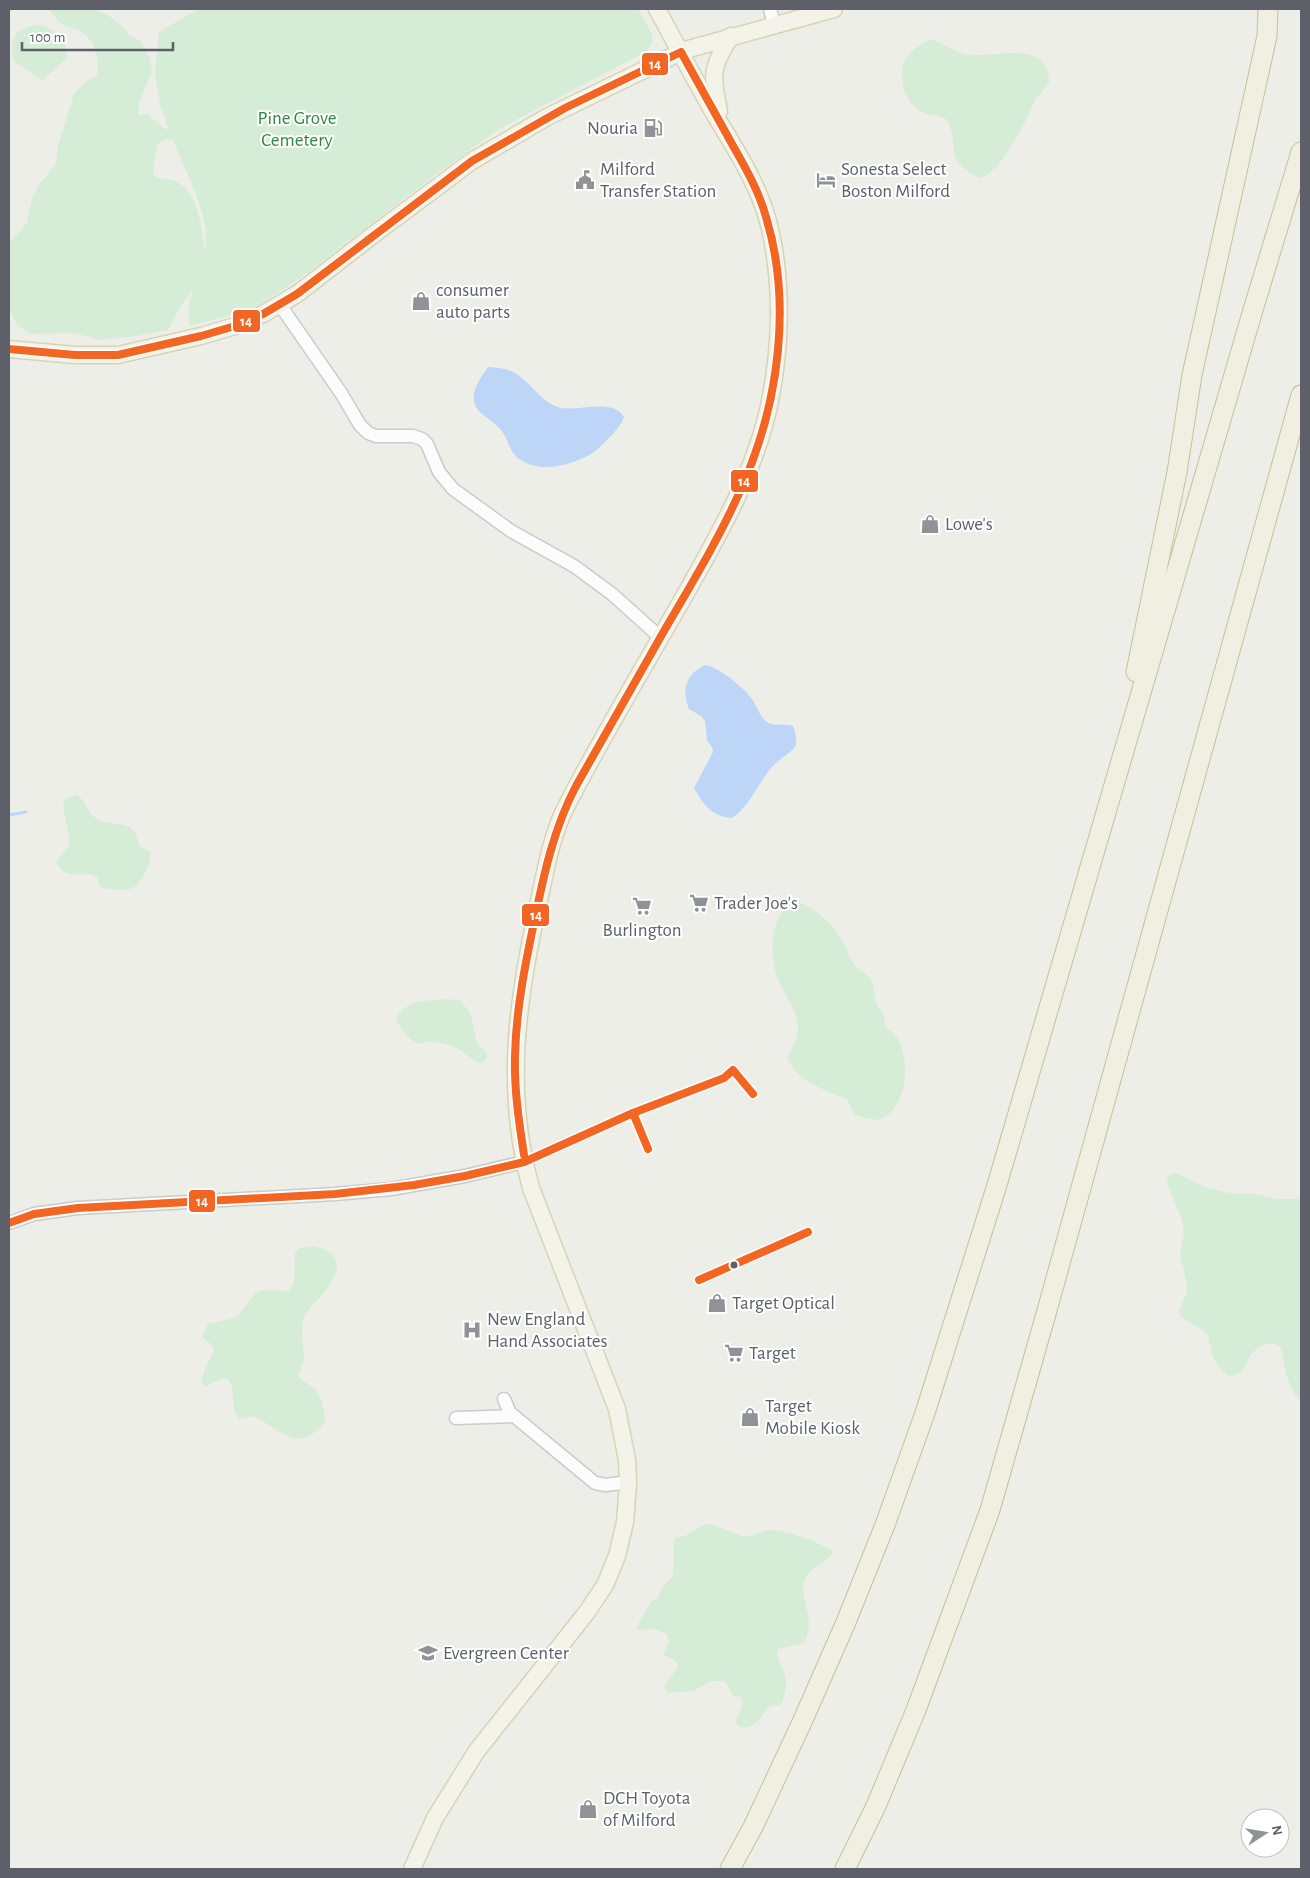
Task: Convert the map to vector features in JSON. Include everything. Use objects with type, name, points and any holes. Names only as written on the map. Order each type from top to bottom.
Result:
[{"type":"highway","points":[[1106,812],[1156,576],[1192,375],[1266,36],[1268,9]]},
{"type":"highway","points":[[730,1869],[799,1728],[846,1622],[885,1525],[928,1404],[969,1276],[1252,310],[1301,152]]},
{"type":"highway","points":[[845,1869],[876,1806],[916,1710],[990,1510],[1301,395]]},
{"type":"main road","points":[[412,1869],[435,1818],[476,1752],[587,1612],[605,1585],[617,1556],[626,1522],[628,1482],[624,1440],[617,1409],[531,1188],[524,1162],[515,1077],[516,1033],[526,958],[552,847],[563,815],[585,772],[716,539],[743,484],[758,445],[769,406],[775,371],[778,308],[775,262],[770,231],[764,210],[722,126],[657,9]]},
{"type":"main road","points":[[9,349],[75,355],[118,354],[201,336],[263,314],[297,294],[472,161],[565,108],[681,52],[731,36],[834,9]]},
{"type":"main road","points":[[722,126],[714,82],[714,70],[717,58],[731,36]]},
{"type":"street","points":[[770,9],[774,25]]},
{"type":"street","points":[[280,305],[341,393],[364,430],[376,436],[413,436],[422,439],[427,444],[439,472],[453,489],[511,531],[574,566],[612,594],[660,638]]},
{"type":"street","points":[[9,1224],[34,1214],[78,1208],[336,1194],[391,1189],[465,1176],[524,1162]]},
{"type":"street","points":[[504,1399],[510,1413],[595,1483],[606,1485],[628,1482]]},
{"type":"street","points":[[456,1418],[514,1416]]},
{"type":"green space","name":"Pine Grove Cemetery","points":[[49,9],[91,9],[105,13],[121,25],[129,35],[141,41],[150,59],[152,72],[139,102],[138,115],[148,114],[162,127],[169,130],[160,104],[155,74],[159,32],[198,9],[638,9],[652,34],[653,40],[647,51],[501,128],[435,175],[299,279],[261,304],[241,313],[189,326],[189,304],[193,289],[180,307],[168,330],[99,340],[75,333],[29,334],[17,324],[9,308],[9,243],[27,223],[32,199],[38,186],[56,164],[58,146],[74,94],[85,82],[97,75],[98,68],[97,55],[89,38],[84,33],[62,24]],"holes":[[[166,139],[173,140],[201,210],[205,225],[205,251],[198,212],[190,194],[175,181],[155,177],[153,171],[157,145]]]},
{"type":"green space","points":[[36,25],[52,30],[62,38],[67,58],[42,81],[14,61],[12,47],[14,37],[22,29]]},
{"type":"green space","points":[[930,39],[965,54],[1017,53],[1030,55],[1040,59],[1047,69],[1049,83],[1035,100],[1012,146],[994,169],[980,178],[967,171],[956,158],[951,128],[946,119],[920,111],[910,101],[905,92],[902,80],[903,65],[915,49]]},
{"type":"green space","points":[[77,795],[94,817],[101,821],[128,826],[134,831],[140,845],[145,850],[150,851],[145,873],[134,887],[123,890],[101,888],[97,877],[86,874],[69,874],[60,868],[57,862],[68,847],[70,840],[63,806],[64,800]]},
{"type":"green space","points":[[799,902],[818,913],[829,923],[839,935],[853,963],[870,978],[873,984],[875,1000],[883,1014],[886,1027],[895,1035],[900,1043],[905,1061],[902,1091],[895,1107],[886,1117],[881,1119],[877,1120],[855,1115],[846,1099],[806,1080],[787,1059],[796,1039],[798,1026],[793,1008],[778,979],[773,958],[773,946],[776,923],[781,914],[789,906]]},
{"type":"green space","points":[[445,999],[459,1000],[470,1012],[477,1043],[487,1053],[486,1059],[482,1063],[475,1061],[452,1046],[434,1042],[416,1043],[407,1035],[395,1019],[411,1004]]},
{"type":"green space","points":[[1174,1173],[1204,1187],[1224,1192],[1250,1193],[1276,1199],[1301,1199],[1301,1401],[1289,1383],[1280,1346],[1268,1344],[1260,1346],[1251,1355],[1241,1372],[1228,1376],[1219,1367],[1212,1355],[1208,1335],[1180,1316],[1179,1311],[1187,1292],[1187,1285],[1180,1253],[1184,1233],[1182,1220],[1167,1183],[1168,1177]]},
{"type":"green space","points":[[313,1246],[328,1251],[335,1258],[337,1267],[329,1286],[305,1314],[302,1331],[304,1359],[299,1378],[316,1390],[322,1402],[326,1421],[315,1432],[298,1439],[281,1433],[252,1416],[239,1419],[230,1382],[225,1379],[218,1380],[206,1387],[201,1383],[205,1369],[214,1351],[212,1345],[202,1337],[208,1324],[234,1318],[256,1293],[262,1290],[289,1291],[294,1277],[295,1252],[300,1248]]},
{"type":"green space","points":[[706,1524],[743,1536],[750,1536],[770,1530],[786,1532],[811,1540],[833,1551],[827,1559],[809,1573],[804,1582],[803,1589],[809,1626],[804,1643],[778,1649],[777,1653],[786,1683],[781,1705],[770,1706],[758,1721],[750,1726],[740,1727],[736,1722],[743,1703],[740,1697],[732,1694],[724,1681],[711,1681],[694,1691],[667,1693],[664,1687],[679,1665],[675,1660],[663,1655],[669,1642],[667,1635],[656,1629],[636,1630],[652,1601],[658,1598],[663,1586],[673,1576],[675,1538],[679,1538]]},
{"type":"water","points":[[488,367],[512,371],[521,377],[542,398],[554,406],[561,408],[596,406],[612,408],[619,411],[624,417],[611,436],[586,457],[567,464],[546,467],[526,463],[515,455],[503,432],[482,414],[474,402],[477,384]]},
{"type":"water","points":[[705,665],[724,673],[743,689],[752,699],[764,720],[773,724],[793,726],[796,735],[795,747],[773,766],[743,809],[731,818],[718,815],[708,808],[694,788],[713,752],[712,747],[707,741],[705,721],[701,716],[689,709],[685,695],[689,678]]},
{"type":"waterway","points":[[9,815],[26,812]]},
{"type":"transit line","name":"14","points":[[9,349],[75,355],[118,355],[201,336],[235,326],[263,314],[297,294],[472,161],[565,108],[681,52],[747,170],[760,198],[774,249],[780,317],[778,351],[766,418],[744,482],[696,576],[576,786],[556,832],[539,897],[517,1020],[515,1081],[524,1155]]},
{"type":"transit line","name":"14","points":[[9,1223],[34,1214],[78,1208],[335,1194],[414,1185],[465,1176],[524,1162],[633,1113],[724,1078],[733,1070],[753,1094]]},
{"type":"transit line","name":"14","points":[[633,1113],[648,1149]]},
{"type":"transit line","name":"14","points":[[699,1280],[808,1232]]},
{"type":"place","name":"Nouria","points":[[653,128]]},
{"type":"place","name":"Milford Transfer Station","points":[[585,180]]},
{"type":"place","name":"Sonesta Select Boston Milford","points":[[826,180]]},
{"type":"place","name":"consumer auto parts","points":[[421,301]]},
{"type":"place","name":"Lowe's","points":[[930,524]]},
{"type":"place","name":"Trader Joe's","points":[[699,903]]},
{"type":"place","name":"Burlington","points":[[642,906]]},
{"type":"place","name":"Target Optical","points":[[717,1303]]},
{"type":"place","name":"New England Hand Associates","points":[[472,1330]]},
{"type":"place","name":"Target","points":[[734,1353]]},
{"type":"place","name":"Target Mobile Kiosk","points":[[750,1417]]},
{"type":"place","name":"Evergreen Center","points":[[428,1653]]},
{"type":"place","name":"DCH Toyota of Milford","points":[[588,1809]]}]
